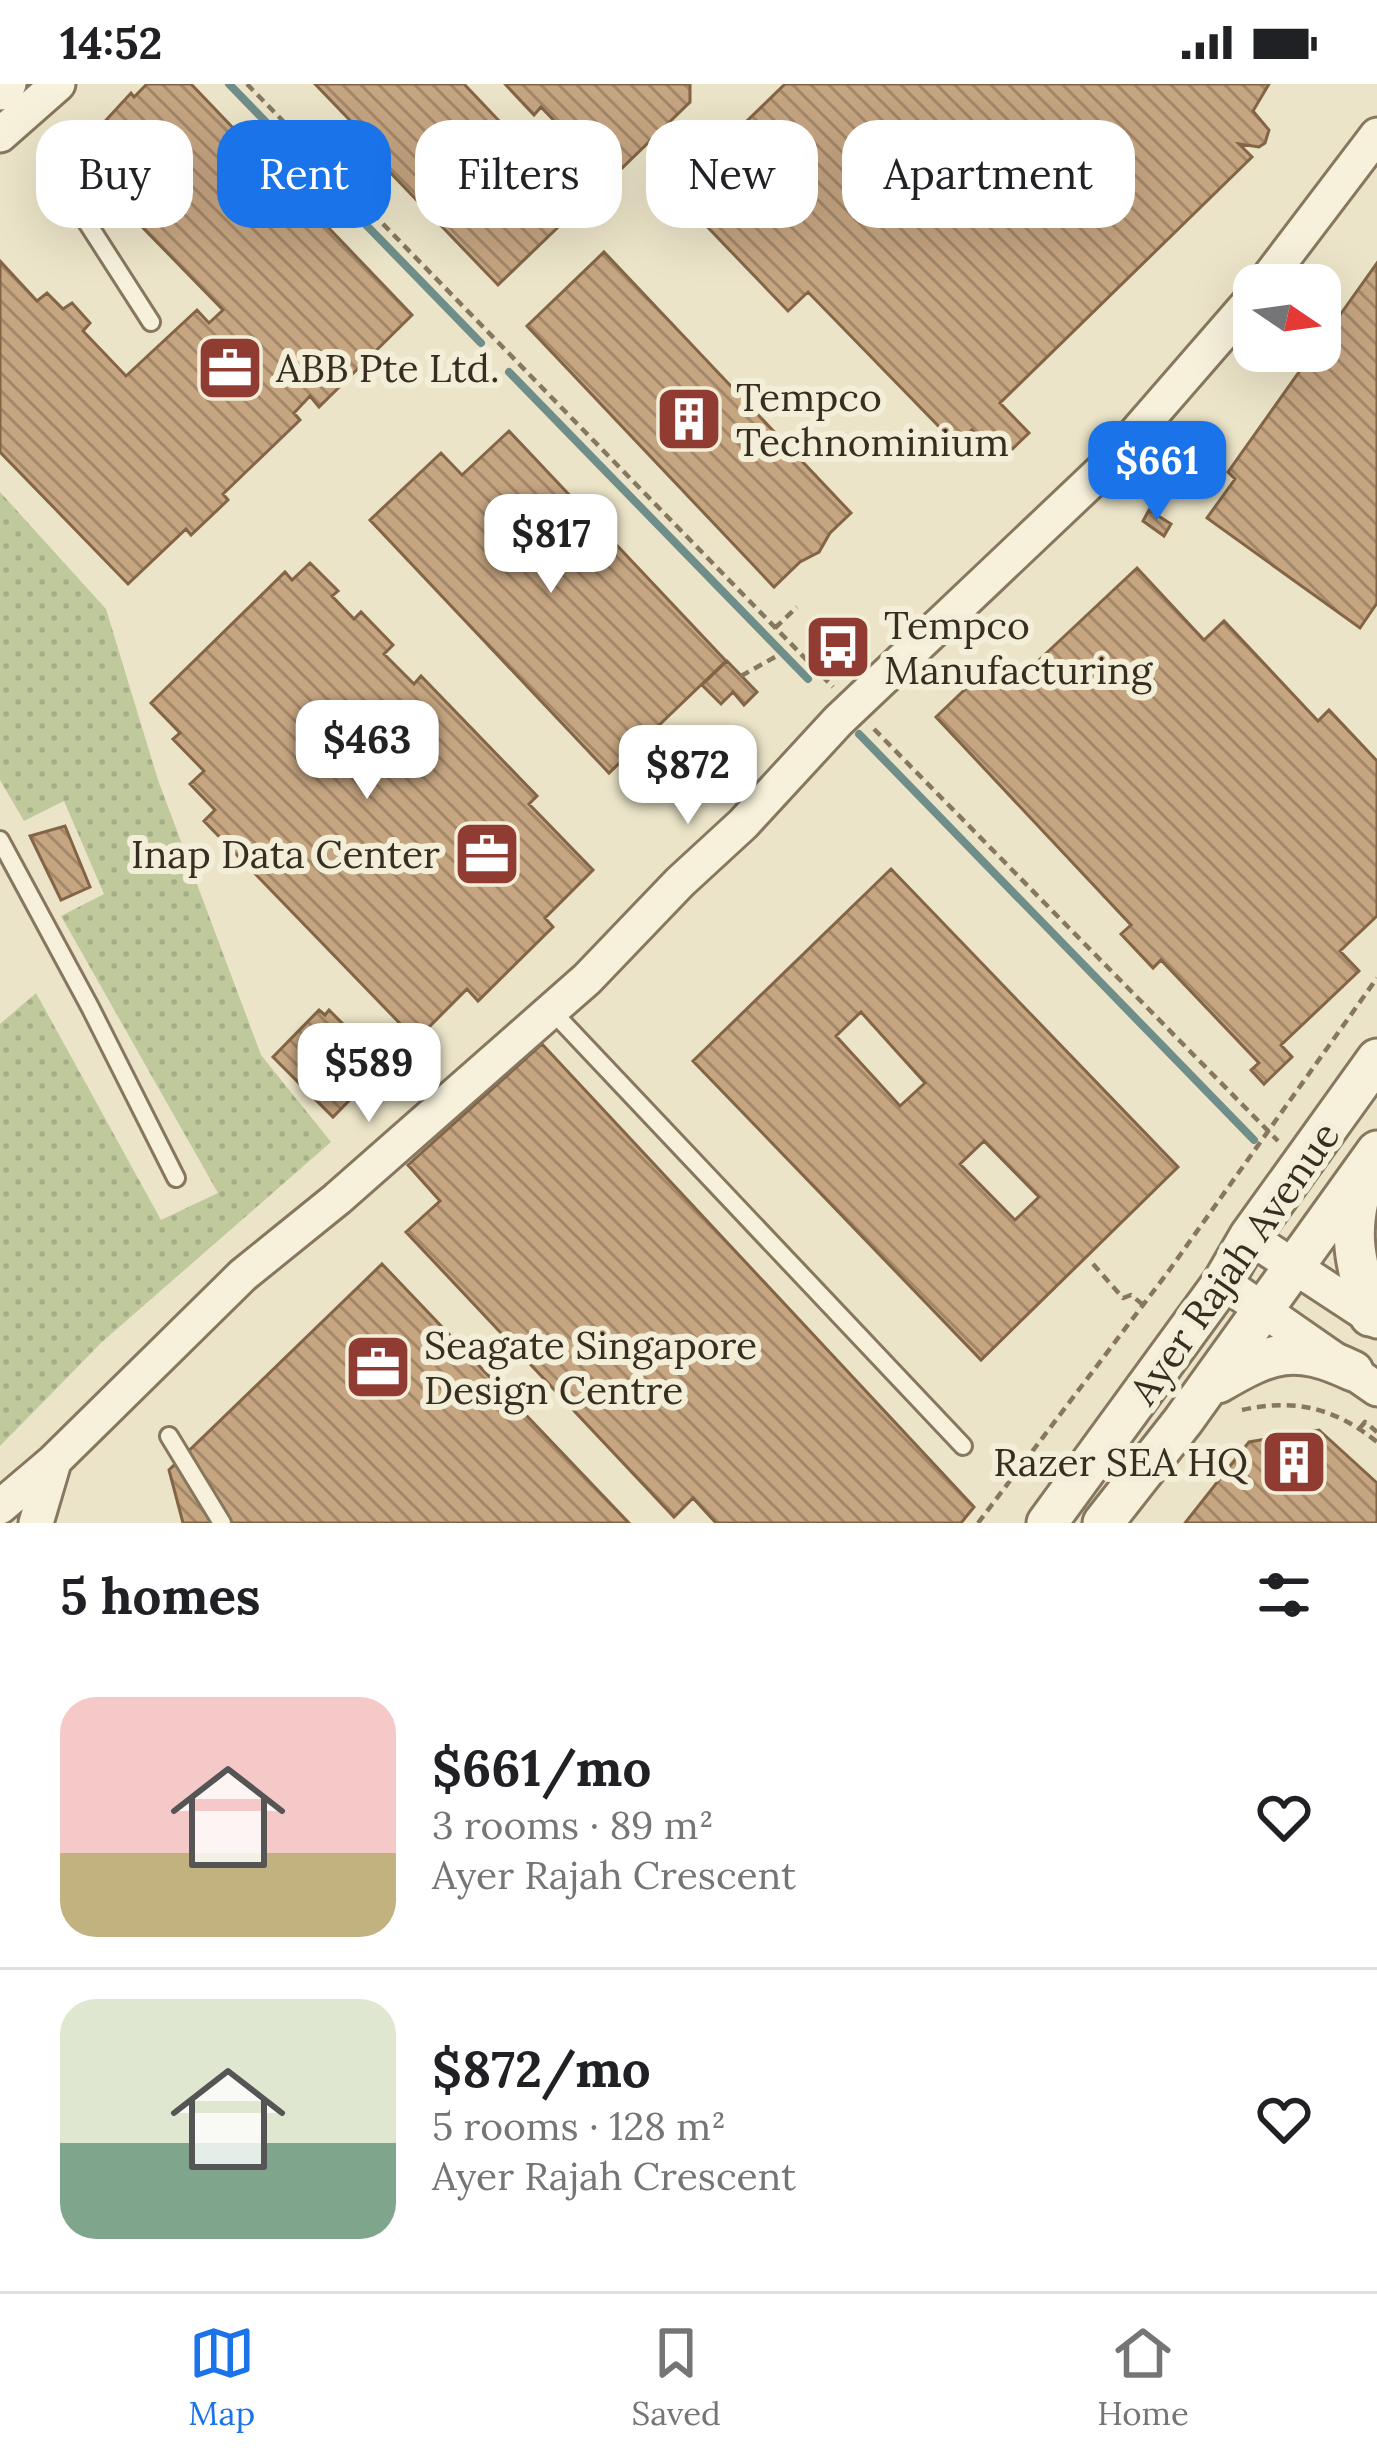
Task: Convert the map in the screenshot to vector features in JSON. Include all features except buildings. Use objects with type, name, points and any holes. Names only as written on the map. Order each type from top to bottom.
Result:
[{"type":"street","points":[[0,93],[10,84]]},
{"type":"street","points":[[0,135],[58,84]]},
{"type":"street","points":[[1280,264],[1377,135]]},
{"type":"street","points":[[0,1507],[54,1461],[243,1275],[337,1199],[587,979],[680,882],[862,717],[1108,465],[1233,321]]},
{"type":"street","name":"Ayer Rajah Avenue","points":[[1047,1523],[1223,1282],[1249,1237],[1377,1059]]},
{"type":"street","points":[[1373,1156],[1352,1215],[1355,1258],[1373,1319]]},
{"type":"street","name":"Ayer Rajah Avenue","points":[[1103,1523],[1373,1156]]},
{"type":"street","points":[[1249,1237],[1373,1319]]},
{"type":"street","points":[[1223,1282],[1365,1380]]},
{"type":"street","points":[[1202,1392],[1264,1356],[1306,1355],[1365,1380]]},
{"type":"street","points":[[36,1523],[54,1461]]},
{"type":"lane","points":[[91,228],[151,322]]},
{"type":"lane","points":[[0,840],[176,1178]]},
{"type":"lane","points":[[550,1010],[963,1446]]},
{"type":"lane","points":[[170,1436],[222,1523]]},
{"type":"path","points":[[248,84],[1266,1132],[1306,1163]]},
{"type":"path","points":[[774,629],[797,607]]},
{"type":"path","points":[[741,676],[776,657]]},
{"type":"path","points":[[624,759],[633,769]]},
{"type":"path","points":[[978,1523],[1377,978]]},
{"type":"path","points":[[1093,1264],[1123,1298],[1131,1295],[1142,1304]]},
{"type":"path","points":[[1296,1403],[1329,1410],[1377,1442]]},
{"type":"path","points":[[1360,1428],[1365,1422],[1377,1432]]},
{"type":"green space","points":[[0,492],[106,609],[158,780],[261,1055],[331,1142],[102,1342],[0,1446],[0,1024],[36,993],[161,1220],[218,1193],[61,916],[104,894],[64,801],[24,821],[0,780]]},
{"type":"waterway","points":[[229,84],[481,343]]},
{"type":"waterway","points":[[509,372],[808,679]]},
{"type":"waterway","points":[[859,734],[1254,1140]]},
{"type":"place","name":"ABB Pte Ltd.","points":[[230,368]]},
{"type":"place","name":"Tempco Technominium","points":[[689,419]]},
{"type":"place","name":"Tempco Manufacturing","points":[[838,647]]},
{"type":"place","name":"Inap Data Center","points":[[487,854]]},
{"type":"place","name":"Seagate Singapore Design Centre","points":[[378,1367]]},
{"type":"place","name":"Razer SEA HQ","points":[[1294,1462]]}]
